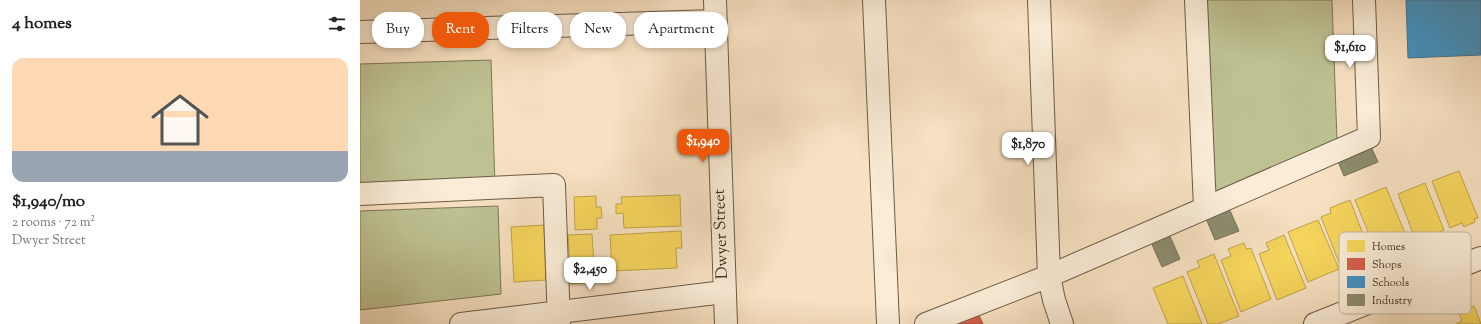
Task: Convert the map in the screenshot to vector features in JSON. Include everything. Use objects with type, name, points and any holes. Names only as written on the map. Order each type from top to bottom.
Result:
[{"type":"street","name":"Dwyer Street","points":[[715,0],[715,12]]},
{"type":"street","points":[[874,0],[888,324]]},
{"type":"street","points":[[1039,0],[1049,276],[1054,300],[1062,324]]},
{"type":"street","points":[[1196,0],[1205,208]]},
{"type":"street","points":[[926,324],[1049,276],[1369,136],[1364,0]]},
{"type":"street","points":[[360,32],[634,24]]},
{"type":"street","name":"Dwyer Street","points":[[716,48],[726,324]]},
{"type":"street","points":[[360,194],[554,185],[559,318]]},
{"type":"street","points":[[1471,262],[1481,258]]},
{"type":"street","points":[[461,324],[559,318],[724,292]]},
{"type":"street","points":[[1315,324],[1340,314]]},
{"type":"green space","points":[[1206,0],[1332,0],[1337,141],[1211,196]]},
{"type":"green space","points":[[491,60],[495,186],[360,190],[360,64]]},
{"type":"green space","points":[[498,206],[501,294],[360,310],[360,211]]},
{"type":"building: Homes","points":[[1459,171],[1478,218],[1474,219],[1475,222],[1464,227],[1462,223],[1450,228],[1432,181]]},
{"type":"building: Homes","points":[[1425,183],[1444,230],[1439,232],[1413,232],[1398,194]]},
{"type":"building: Homes","points":[[1386,187],[1405,232],[1368,232],[1355,200]]},
{"type":"building: Homes","points":[[680,195],[681,226],[624,228],[623,213],[616,214],[616,204],[622,204],[621,197]]},
{"type":"building: Homes","points":[[596,196],[596,207],[601,207],[602,218],[597,218],[597,229],[575,230],[574,197]]},
{"type":"building: Homes","points":[[1350,200],[1362,232],[1339,232],[1339,262],[1321,217],[1331,213],[1330,208]]},
{"type":"building: Homes","points":[[1318,220],[1339,269],[1308,282],[1288,232]]},
{"type":"building: Homes","points":[[544,225],[546,280],[514,282],[511,227]]},
{"type":"building: Homes","points":[[681,231],[682,248],[676,248],[677,268],[612,271],[610,235]]},
{"type":"building: Homes","points":[[592,234],[595,282],[571,284],[568,235]]},
{"type":"building: Homes","points":[[1284,235],[1306,288],[1277,300],[1259,254],[1269,250],[1266,243]]},
{"type":"building: Homes","points":[[1244,243],[1246,249],[1251,248],[1271,299],[1241,312],[1221,260],[1231,256],[1228,249]]},
{"type":"building: Homes","points":[[1214,254],[1239,316],[1218,324],[1208,324],[1187,272],[1200,267],[1197,261]]},
{"type":"building: Homes","points":[[1183,276],[1202,324],[1168,324],[1153,288]]},
{"type":"building: Homes","points":[[1474,306],[1481,324],[1456,324],[1462,321],[1459,314],[1471,314],[1471,307]]},
{"type":"building: Shops","points":[[977,311],[983,324],[946,324]]},
{"type":"building: Schools","points":[[1406,0],[1481,0],[1481,55],[1408,58]]},
{"type":"building: Industry","points":[[1368,140],[1378,162],[1344,176],[1335,154]]},
{"type":"building: Industry","points":[[1228,206],[1239,231],[1215,240],[1205,216]]},
{"type":"building: Industry","points":[[1169,234],[1180,259],[1162,267],[1151,242]]}]
